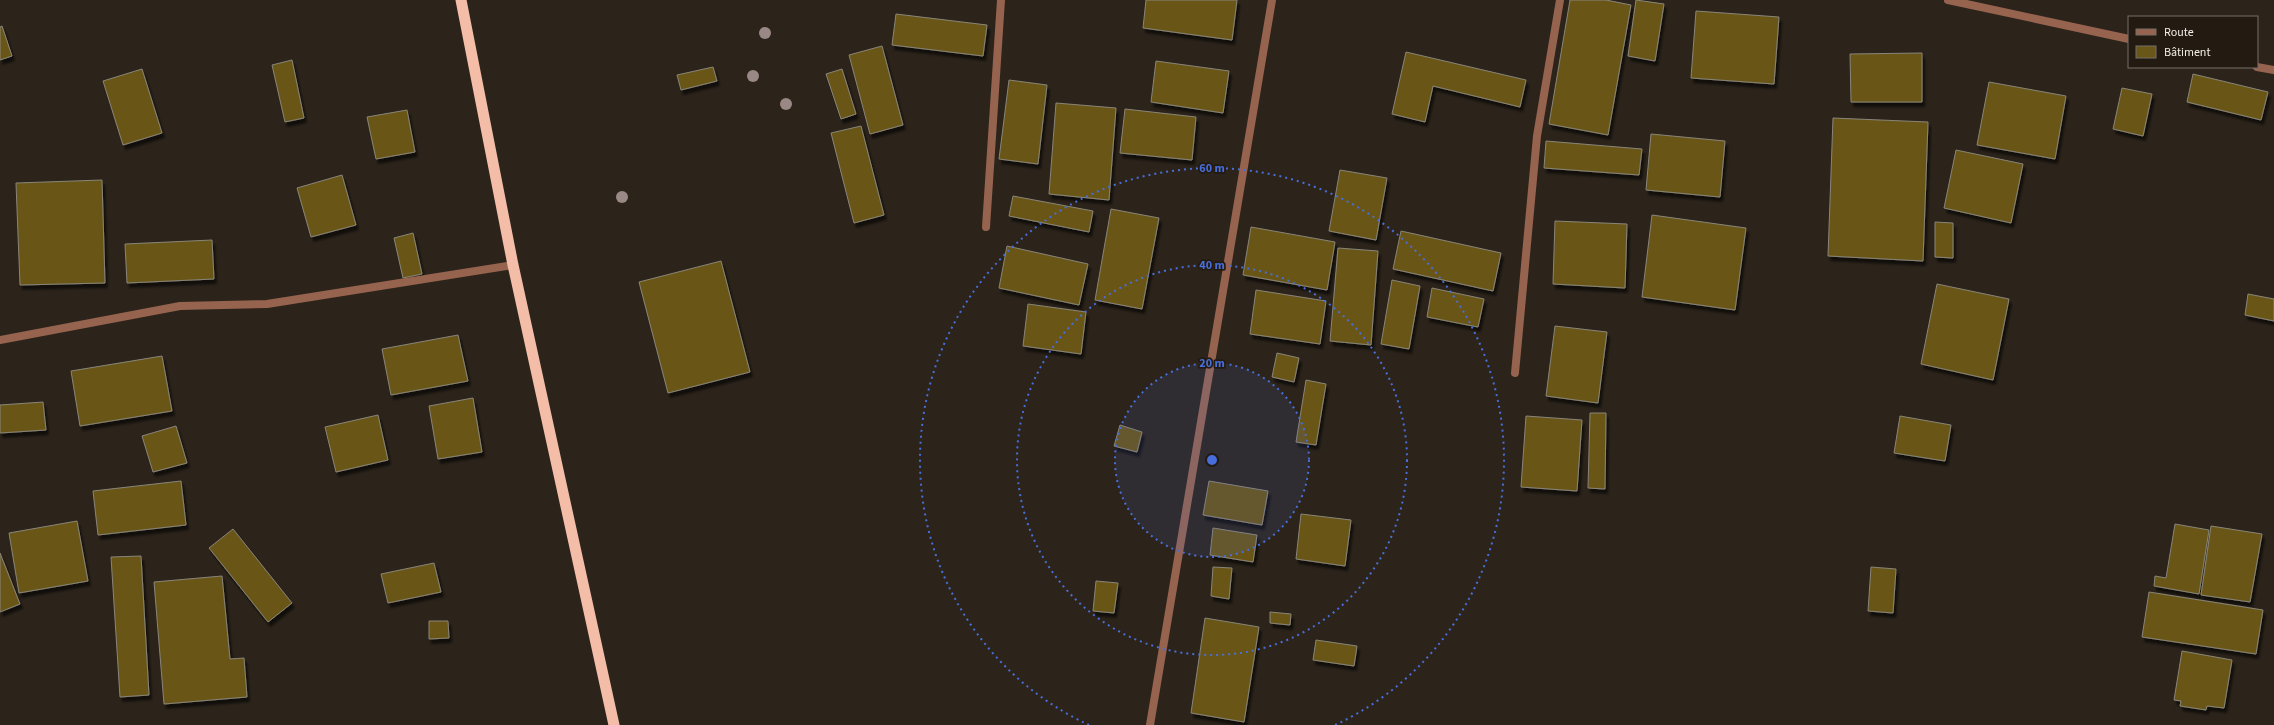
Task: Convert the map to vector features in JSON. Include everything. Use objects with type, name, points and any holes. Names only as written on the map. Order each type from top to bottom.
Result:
[{"type":"highway","points":[[461,0],[513,265],[614,725]]},
{"type":"street","points":[[986,227],[1001,0]]},
{"type":"street","points":[[1150,725],[1272,0]]},
{"type":"street","points":[[1515,373],[1537,136],[1560,0]]},
{"type":"street","points":[[1948,0],[2128,39]]},
{"type":"street","points":[[2258,67],[2274,70]]},
{"type":"street","points":[[0,340],[180,306],[267,304],[513,265]]},
{"type":"building","points":[[1146,0],[1237,0],[1232,40],[1143,28]]},
{"type":"building","points":[[1570,0],[1606,0],[1631,5],[1608,135],[1549,124]]},
{"type":"building","points":[[1636,0],[1664,4],[1655,61],[1628,56]]},
{"type":"building","points":[[1696,11],[1779,17],[1774,84],[1691,78]]},
{"type":"building","points":[[896,14],[987,25],[983,56],[892,45]]},
{"type":"building","points":[[2,26],[12,56],[0,60],[0,27]]},
{"type":"building","points":[[882,46],[903,125],[870,134],[849,55]]},
{"type":"building","points":[[1406,52],[1526,80],[1520,107],[1433,86],[1425,122],[1392,114]]},
{"type":"building","points":[[1922,53],[1922,102],[1851,102],[1850,54]]},
{"type":"building","points":[[292,60],[304,118],[285,122],[272,65]]},
{"type":"building","points":[[1156,61],[1229,71],[1223,113],[1151,102]]},
{"type":"building","points":[[713,67],[717,81],[681,90],[677,75]]},
{"type":"building","points":[[142,69],[162,133],[123,145],[103,81]]},
{"type":"building","points":[[842,69],[856,114],[841,119],[826,74]]},
{"type":"building","points":[[2193,74],[2268,92],[2261,120],[2187,102]]},
{"type":"building","points":[[1009,80],[1047,85],[1038,164],[999,159]]},
{"type":"building","points":[[1989,82],[2066,96],[2055,159],[1977,145]]},
{"type":"building","points":[[2122,88],[2152,94],[2143,136],[2113,129]]},
{"type":"building","points":[[1056,103],[1116,108],[1109,200],[1049,194]]},
{"type":"building","points":[[1125,109],[1196,117],[1192,160],[1120,153]]},
{"type":"building","points":[[407,110],[415,152],[376,159],[367,117]]},
{"type":"building","points":[[1833,118],[1928,122],[1923,261],[1828,256]]},
{"type":"building","points":[[861,126],[884,215],[854,223],[831,133]]},
{"type":"building","points":[[1651,134],[1725,141],[1720,197],[1646,190]]},
{"type":"building","points":[[1546,141],[1642,149],[1639,175],[1544,168]]},
{"type":"building","points":[[1956,150],[2023,164],[2011,223],[1944,208]]},
{"type":"building","points":[[1340,170],[1387,178],[1376,240],[1329,231]]},
{"type":"building","points":[[342,175],[356,225],[311,237],[297,188]]},
{"type":"building","points":[[102,180],[105,283],[20,285],[16,183]]},
{"type":"building","points":[[1013,196],[1093,211],[1089,232],[1009,216]]},
{"type":"building","points":[[1111,209],[1159,218],[1142,309],[1095,300]]},
{"type":"building","points":[[1652,215],[1746,228],[1735,310],[1642,297]]},
{"type":"building","points":[[1555,221],[1627,224],[1625,288],[1553,284]]},
{"type":"building","points":[[1935,222],[1953,223],[1953,258],[1935,257]]},
{"type":"building","points":[[1251,227],[1335,242],[1327,290],[1243,275]]},
{"type":"building","points":[[1401,231],[1501,253],[1493,291],[1393,269]]},
{"type":"building","points":[[413,233],[422,274],[403,278],[394,238]]},
{"type":"building","points":[[212,240],[214,279],[127,283],[125,244]]},
{"type":"building","points":[[1007,246],[1088,264],[1079,305],[999,288]]},
{"type":"building","points":[[1338,248],[1378,251],[1371,345],[1330,341]]},
{"type":"building","points":[[721,261],[750,372],[668,393],[639,282]]},
{"type":"building","points":[[1392,280],[1420,286],[1409,349],[1381,344]]},
{"type":"building","points":[[1937,284],[2009,299],[1993,380],[1921,364]]},
{"type":"building","points":[[1432,288],[1484,299],[1478,327],[1427,317]]},
{"type":"building","points":[[1256,290],[1326,301],[1320,344],[1250,334]]},
{"type":"building","points":[[2248,294],[2274,299],[2274,321],[2245,315]]},
{"type":"building","points":[[1028,304],[1086,312],[1081,354],[1023,346]]},
{"type":"building","points":[[1555,326],[1607,332],[1598,403],[1546,396]]},
{"type":"building","points":[[458,335],[468,381],[391,395],[382,349]]},
{"type":"building","points":[[1277,353],[1299,358],[1294,382],[1272,377]]},
{"type":"building","points":[[162,356],[172,411],[80,426],[71,371]]},
{"type":"building","points":[[1306,380],[1326,384],[1316,445],[1296,442]]},
{"type":"building","points":[[473,398],[482,452],[438,459],[429,406]]},
{"type":"building","points":[[43,402],[46,430],[0,433],[0,405]]},
{"type":"building","points":[[1590,413],[1606,413],[1605,489],[1588,488]]},
{"type":"building","points":[[378,415],[388,460],[336,472],[325,427]]},
{"type":"building","points":[[1526,416],[1582,420],[1577,491],[1521,487]]},
{"type":"building","points":[[1900,416],[1951,425],[1945,461],[1894,453]]},
{"type":"building","points":[[1120,425],[1142,432],[1137,452],[1114,446]]},
{"type":"building","points":[[176,426],[187,463],[153,472],[142,436]]},
{"type":"building","points":[[181,481],[186,525],[98,535],[93,491]]},
{"type":"building","points":[[1209,481],[1268,491],[1262,525],[1203,515]]},
{"type":"building","points":[[1301,514],[1351,520],[1345,566],[1296,559]]},
{"type":"building","points":[[77,521],[88,581],[19,593],[9,533]]},
{"type":"building","points":[[2175,524],[2209,530],[2199,594],[2154,586],[2155,576],[2166,578]]},
{"type":"building","points":[[2211,526],[2262,534],[2250,602],[2201,595]]},
{"type":"building","points":[[1213,528],[1257,535],[1253,562],[1210,555]]},
{"type":"building","points":[[233,529],[292,603],[268,622],[209,548]]},
{"type":"building","points":[[0,553],[20,604],[0,612]]},
{"type":"building","points":[[141,556],[149,695],[120,697],[111,557]]},
{"type":"building","points":[[434,563],[441,592],[388,603],[381,574]]},
{"type":"building","points":[[1213,567],[1232,568],[1229,599],[1211,596]]},
{"type":"building","points":[[1871,567],[1896,569],[1893,613],[1868,611]]},
{"type":"building","points":[[222,576],[230,659],[244,658],[247,697],[164,704],[154,582]]},
{"type":"building","points":[[1096,581],[1118,583],[1114,613],[1093,611]]},
{"type":"building","points":[[2149,592],[2263,610],[2256,654],[2142,637]]},
{"type":"building","points":[[1270,612],[1291,614],[1290,625],[1270,623]]},
{"type":"building","points":[[1205,618],[1259,627],[1244,722],[1191,713]]},
{"type":"building","points":[[429,621],[448,621],[449,638],[429,639]]},
{"type":"building","points":[[1316,640],[1357,646],[1354,666],[1313,660]]},
{"type":"building","points":[[2182,651],[2232,660],[2224,708],[2207,706],[2206,710],[2180,706],[2181,701],[2174,700]]}]
